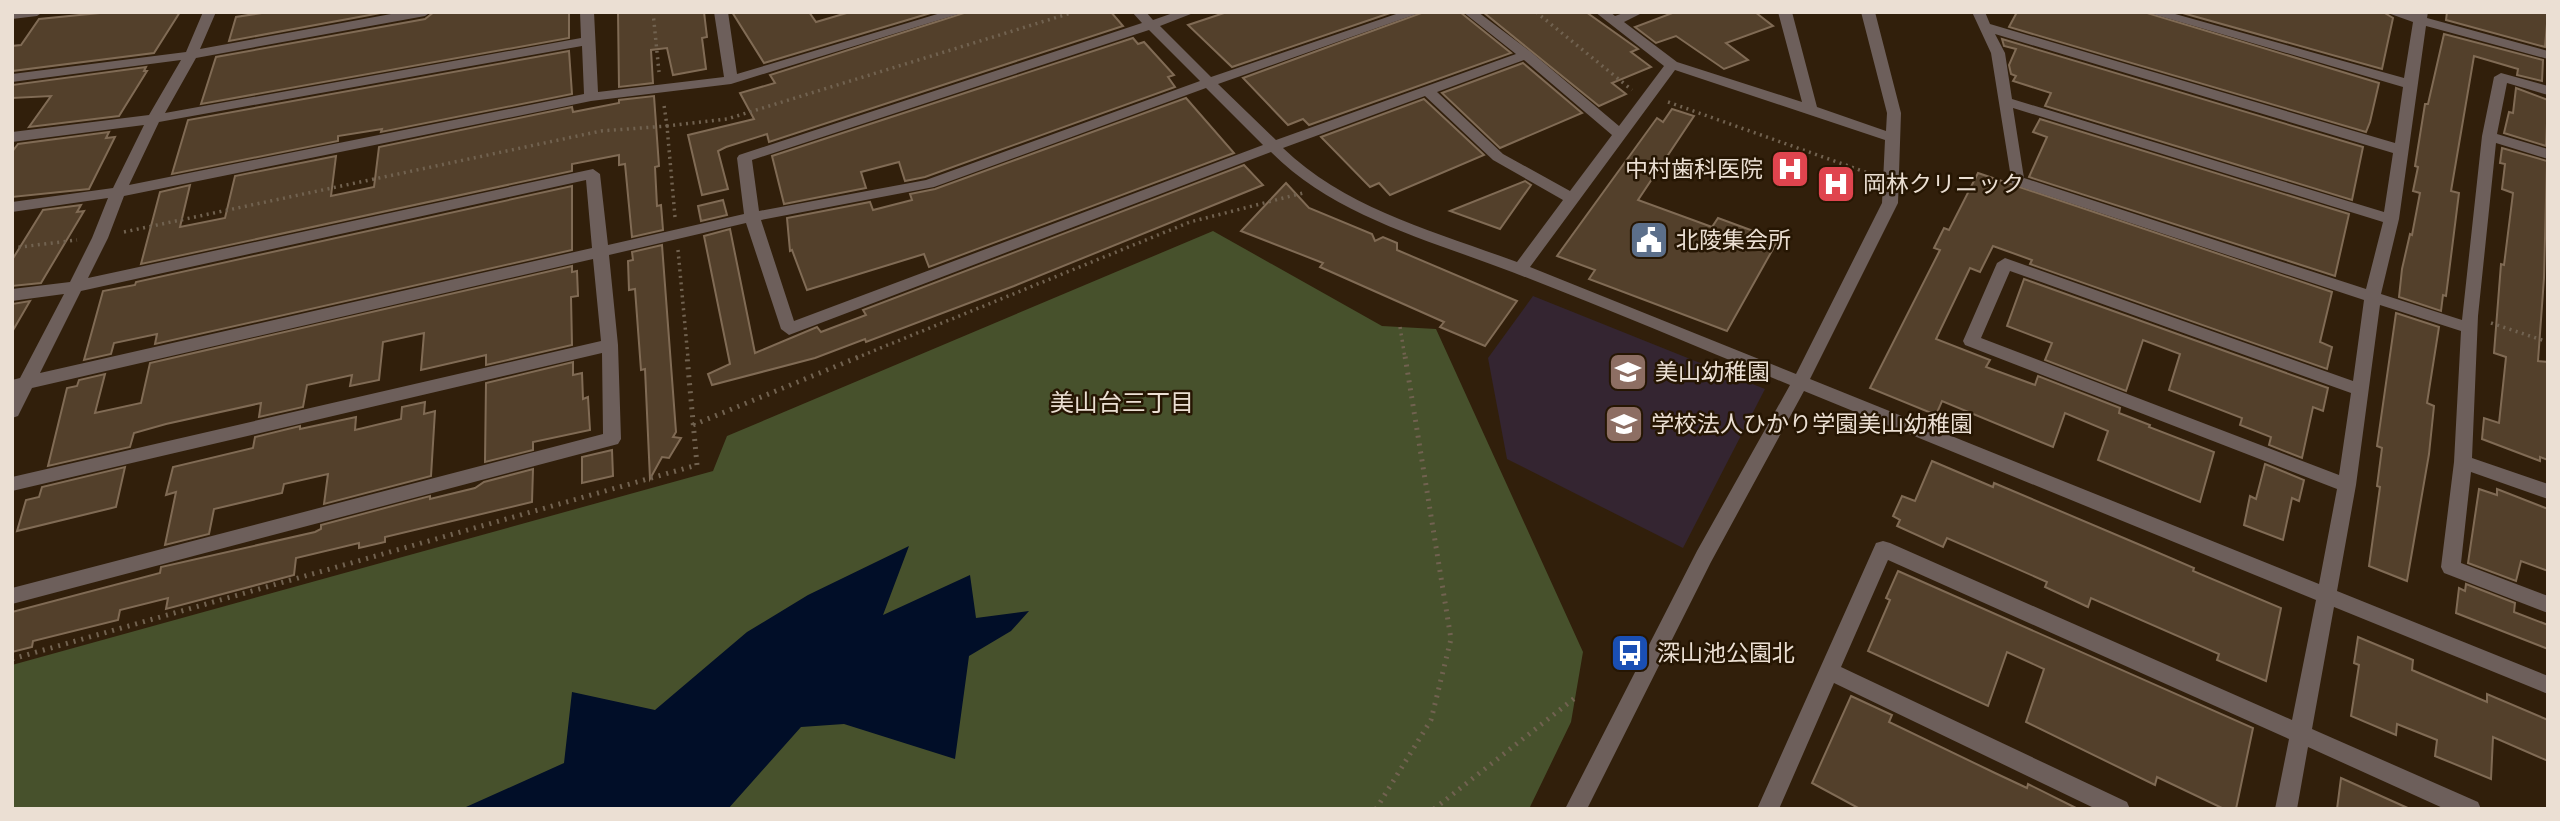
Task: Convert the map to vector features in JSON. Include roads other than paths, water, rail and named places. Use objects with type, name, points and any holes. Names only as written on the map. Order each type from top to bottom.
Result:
[{"type":"street","points":[[12,15],[37,12]]},
{"type":"street","points":[[12,411],[19,385],[100,238],[118,192],[154,119],[191,55],[210,12]]},
{"type":"street","points":[[12,78],[191,55],[425,12]]},
{"type":"street","points":[[587,12],[591,97]]},
{"type":"street","points":[[12,206],[118,192],[591,97],[731,80],[959,12]]},
{"type":"street","points":[[1138,12],[1300,173],[1368,213],[1520,269],[2548,685]]},
{"type":"street","points":[[1191,12],[744,158],[752,217],[789,329],[1271,147],[1526,55]]},
{"type":"street","points":[[19,385],[752,217],[929,184],[1210,82],[1416,12]]},
{"type":"street","points":[[1469,12],[1526,55],[1620,134]]},
{"type":"street","points":[[1607,17],[1638,12]]},
{"type":"street","points":[[1785,12],[1811,110]]},
{"type":"street","points":[[1576,809],[1704,557],[1800,382],[1890,203],[1894,113],[1868,12]]},
{"type":"street","points":[[2152,12],[2409,84]]},
{"type":"street","points":[[2391,12],[2420,16],[2548,55]]},
{"type":"street","points":[[725,13],[731,80]]},
{"type":"street","points":[[2286,809],[2347,485],[2373,295],[2391,219],[2420,16]]},
{"type":"street","points":[[1607,17],[1672,65],[1893,138]]},
{"type":"street","points":[[1981,19],[2401,150]]},
{"type":"street","points":[[1981,19],[1998,54],[2017,181],[2373,295],[2469,322]]},
{"type":"street","points":[[12,137],[154,119],[588,41]]},
{"type":"street","points":[[1520,269],[1672,65]]},
{"type":"street","points":[[2548,90],[2501,77],[2488,136],[2469,322],[2463,462],[2451,567],[2548,605]]},
{"type":"street","points":[[1429,92],[1498,157],[1571,198]]},
{"type":"street","points":[[2005,101],[2391,219]]},
{"type":"street","points":[[2488,136],[2548,153]]},
{"type":"street","points":[[12,295],[72,287],[593,174],[610,345],[612,439],[12,596]]},
{"type":"street","points":[[2347,485],[1971,341],[2005,263],[2360,390]]},
{"type":"street","points":[[12,484],[610,345]]},
{"type":"street","points":[[2463,462],[2548,492]]},
{"type":"street","points":[[1772,808],[1828,671],[1883,549],[2470,809]]},
{"type":"street","points":[[1828,671],[2119,809]]},
{"type":"water","points":[[909,546],[883,615],[970,575],[976,618],[1029,611],[1011,631],[969,656],[955,759],[844,724],[801,727],[728,809],[457,809],[564,763],[572,692],[655,710],[747,632],[808,595]]},
{"type":"place","name":"中村歯科医院","points":[[1790,169]]},
{"type":"place","name":"岡林クリニック","points":[[1836,184]]},
{"type":"place","name":"北陵集会所","points":[[1649,240]]},
{"type":"place","name":"美山幼稚園","points":[[1628,372]]},
{"type":"place","name":"学校法人ひかり学園美山幼稚園","points":[[1624,424]]},
{"type":"place","name":"深山池公園北","points":[[1630,653]]},
{"type":"district","name":"美山台三丁目","points":[[1122,403]]}]
